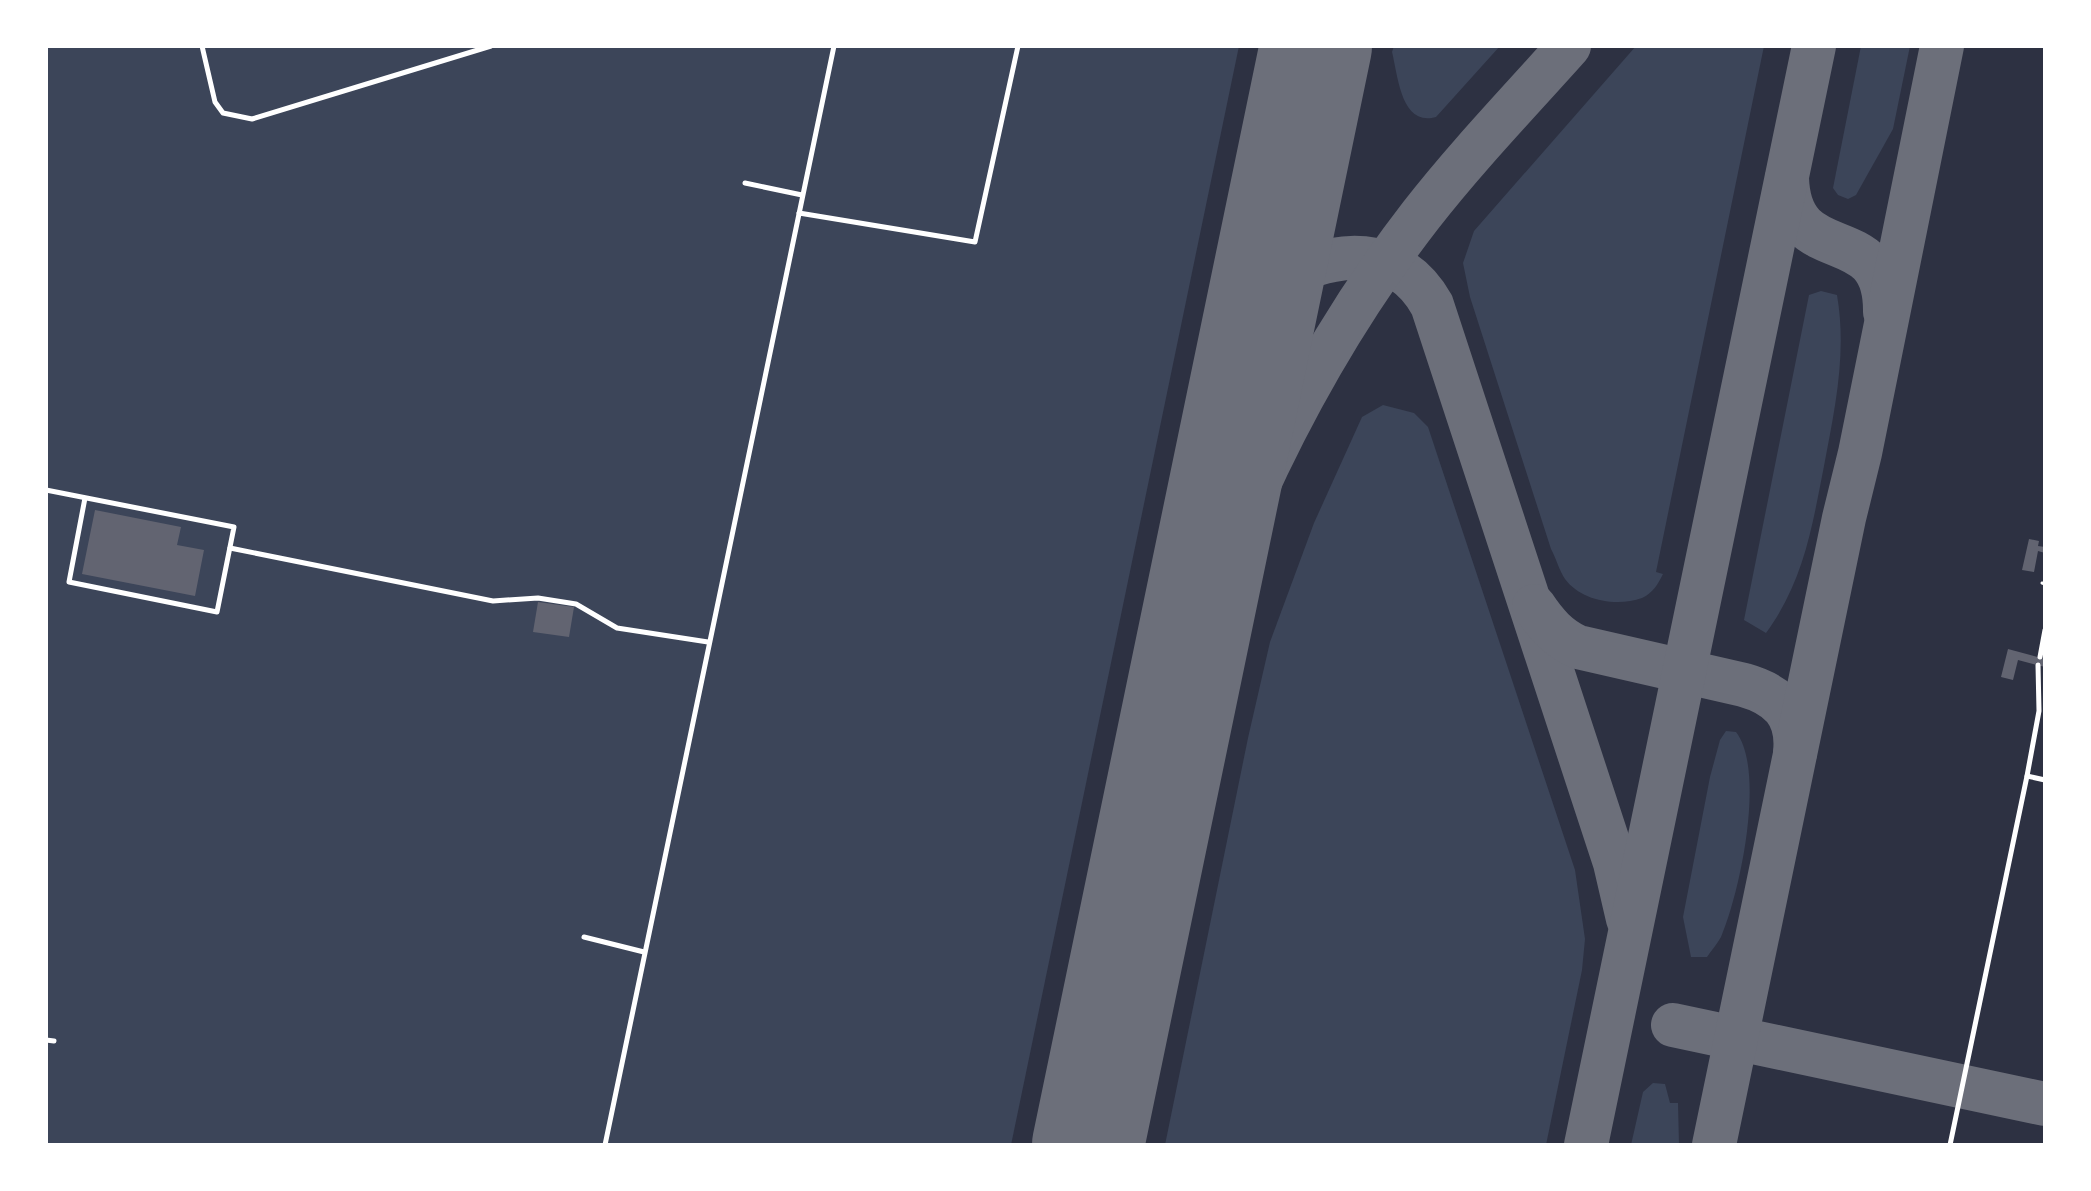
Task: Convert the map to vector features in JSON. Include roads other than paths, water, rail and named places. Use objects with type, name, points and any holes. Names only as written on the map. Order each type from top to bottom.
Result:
[{"type":"lane","points":[[202,46],[215,102],[223,113],[252,119],[491,46]]},
{"type":"lane","points":[[605,1145],[834,46]]},
{"type":"lane","points":[[799,213],[975,242],[1018,46]]},
{"type":"lane","points":[[745,183],[802,195]]},
{"type":"lane","points":[[46,490],[234,527],[217,612],[69,582],[85,498]]},
{"type":"lane","points":[[230,548],[493,601],[538,598],[576,604],[617,628],[708,642]]},
{"type":"lane","points":[[2040,657],[2045,630]]},
{"type":"lane","points":[[1950,1145],[2039,711],[2038,665]]},
{"type":"lane","points":[[2027,776],[2045,780]]},
{"type":"lane","points":[[584,937],[644,952]]},
{"type":"lane","points":[[46,1040],[54,1041]]}]
